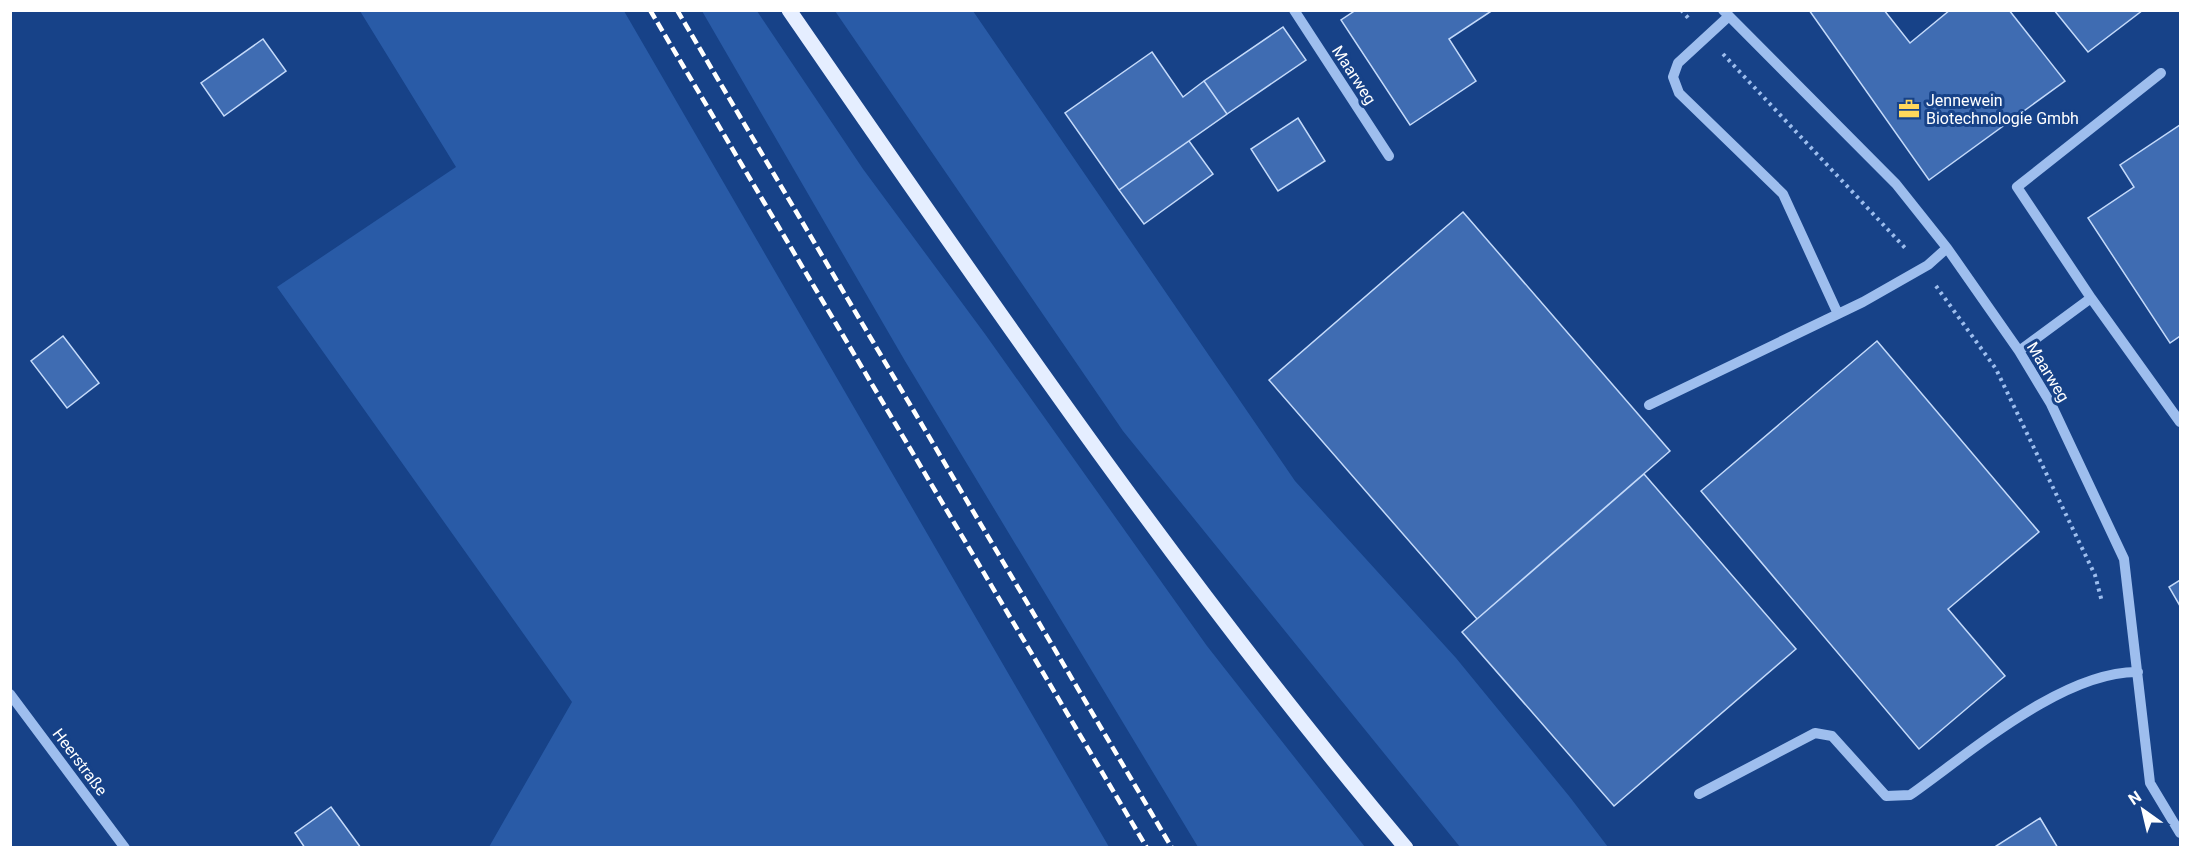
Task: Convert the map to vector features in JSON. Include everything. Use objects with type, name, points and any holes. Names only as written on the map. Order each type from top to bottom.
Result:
[{"type":"main road","points":[[789,10],[1089,439],[1221,617],[1406,848]]},
{"type":"street","name":"Maarweg","points":[[1293,10],[1389,156]]},
{"type":"street","name":"Maarweg","points":[[1726,13],[1896,184],[1947,248],[2019,351],[2051,404],[2124,559],[2150,783],[2181,833]]},
{"type":"street","points":[[1726,13],[1707,37],[1678,63],[1673,77],[1679,93],[1783,194],[1838,314]]},
{"type":"street","points":[[2161,73],[2018,187],[2091,298],[2181,422]]},
{"type":"street","points":[[1649,405],[1838,314],[1923,268],[1947,248]]},
{"type":"street","points":[[2019,351],[2091,298]]},
{"type":"street","points":[[1699,794],[1815,733],[1833,736],[1886,796],[1910,795],[2063,691],[2116,672],[2138,672]]},
{"type":"street","name":"Heerstraße","points":[[10,694],[125,848]]},
{"type":"path","points":[[1681,10],[1923,268],[1996,369],[2095,575],[2103,605]]},
{"type":"shaded area","points":[[360,11],[624,11],[1109,847],[489,847],[572,702],[277,287],[456,167]]},
{"type":"shaded area","points":[[702,11],[757,11],[863,169],[985,334],[1207,646],[1365,847],[1198,847],[905,361]]},
{"type":"shaded area","points":[[835,11],[973,11],[1295,481],[1456,658],[1608,847],[1460,847],[1123,431]]},
{"type":"building","points":[[1356,10],[1493,10],[1449,39],[1476,81],[1410,125],[1341,20]]},
{"type":"building","points":[[1809,10],[1884,10],[1910,43],[1950,10],[2009,10],[2065,81],[1929,180]]},
{"type":"building","points":[[2054,10],[2143,10],[2088,52]]},
{"type":"building","points":[[1283,27],[1306,60],[1227,114],[1204,81]]},
{"type":"building","points":[[263,39],[286,71],[224,116],[201,83]]},
{"type":"building","points":[[1152,52],[1183,97],[1204,81],[1227,114],[1119,190],[1065,113]]},
{"type":"building","points":[[1298,118],[1325,161],[1278,191],[1251,149]]},
{"type":"building","points":[[2180,125],[2180,336],[2170,343],[2088,218],[2134,187],[2120,165]]},
{"type":"building","points":[[1189,141],[1213,174],[1144,224],[1119,190]]},
{"type":"building","points":[[1463,212],[1670,451],[1477,619],[1269,380]]},
{"type":"building","points":[[63,336],[99,383],[67,408],[31,361]]},
{"type":"building","points":[[1877,341],[2039,532],[1948,609],[2005,676],[1919,749],[1701,491]]},
{"type":"building","points":[[1644,474],[1796,649],[1614,806],[1462,632]]},
{"type":"building","points":[[2180,580],[2180,606],[2169,587]]},
{"type":"building","points":[[331,807],[361,848],[305,848],[295,833]]},
{"type":"building","points":[[2040,818],[2058,848],[1993,848]]},
{"type":"railway","points":[[650,10],[1147,848]]},
{"type":"railway","points":[[677,10],[1172,848]]},
{"type":"place","name":"Jennewein Biotechnologie Gmbh","points":[[1909,109]]}]
